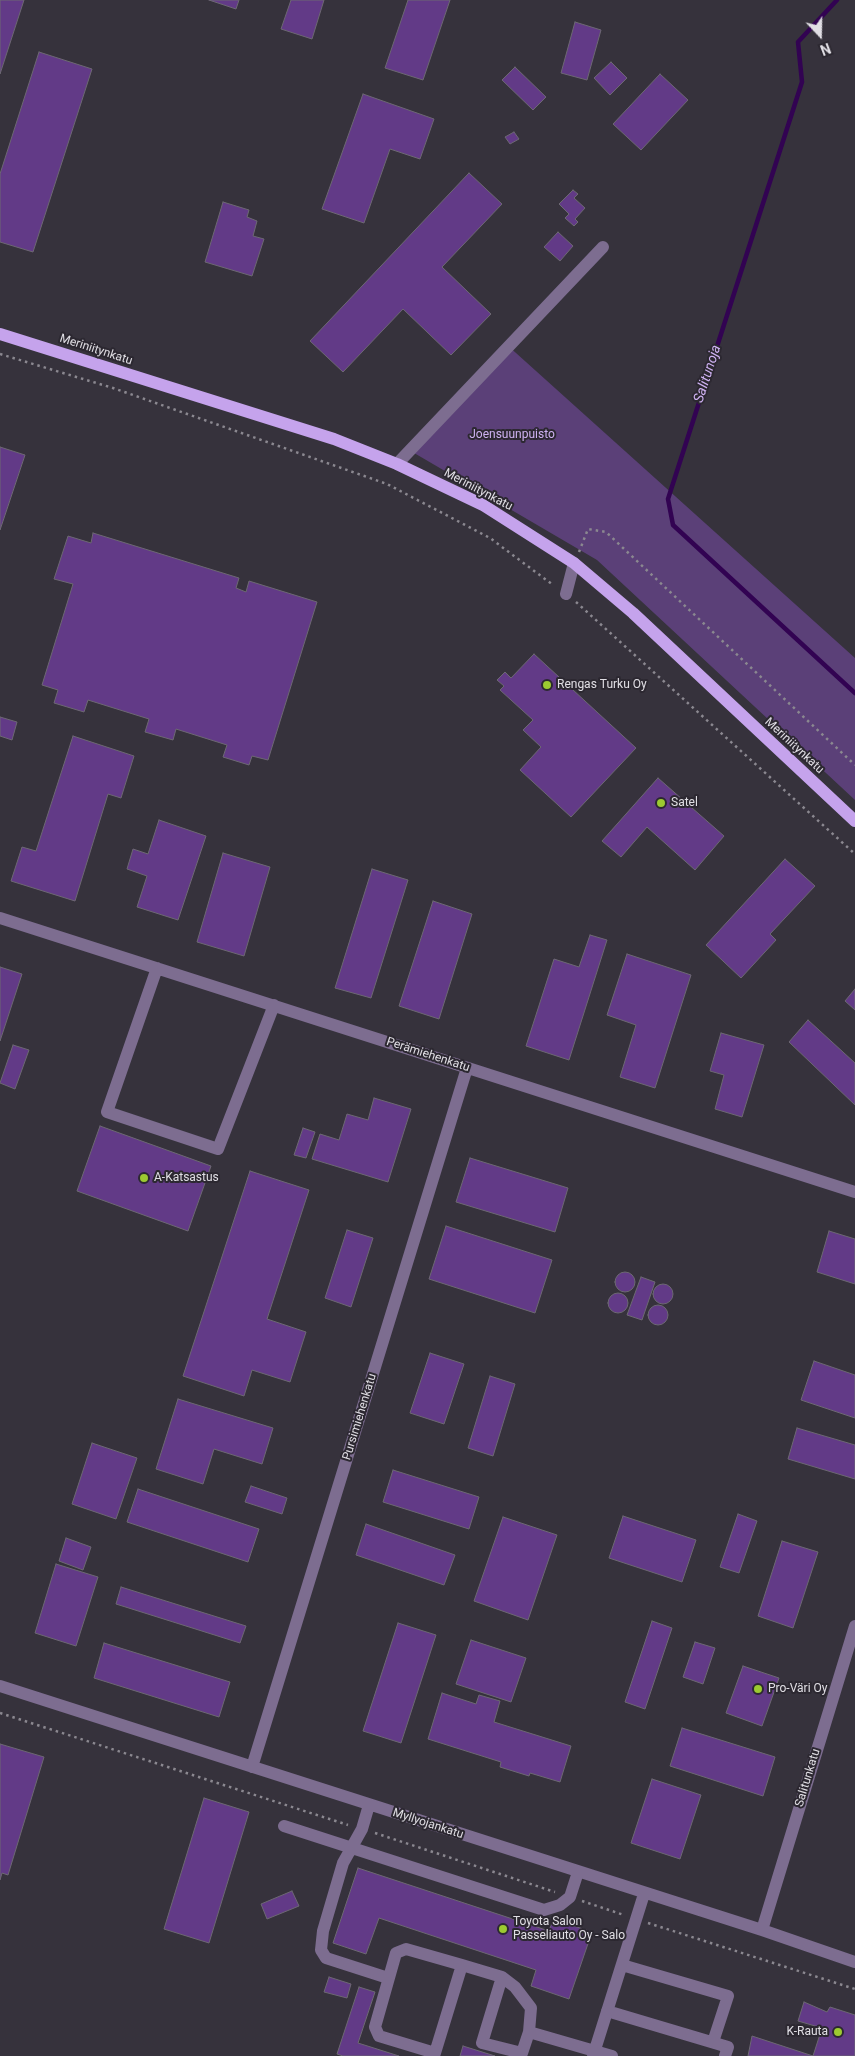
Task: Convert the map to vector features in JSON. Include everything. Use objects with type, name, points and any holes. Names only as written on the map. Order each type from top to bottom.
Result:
[{"type":"main road","name":"Meriniitynkatu","points":[[0,334],[334,439],[397,464],[483,506],[574,563],[634,613],[855,821]]},
{"type":"street","points":[[397,464],[604,247]]},
{"type":"street","points":[[566,594],[574,563]]},
{"type":"street","name":"Perämiehenkatu","points":[[0,918],[855,1192]]},
{"type":"street","points":[[157,968],[107,1112],[218,1149],[274,1005]]},
{"type":"street","name":"Pursimiehenkatu","points":[[252,1767],[468,1068]]},
{"type":"street","name":"Salitunkatu","points":[[762,1930],[855,1626]]},
{"type":"street","name":"Myllyojankatu","points":[[0,1686],[644,1894],[762,1930],[855,1962]]},
{"type":"street","points":[[370,1805],[362,1829],[343,1863],[326,1922],[321,1950],[326,1958],[388,1978]]},
{"type":"street","points":[[284,1826],[544,1910],[560,1905],[570,1897],[578,1872]]},
{"type":"street","points":[[594,2053],[644,1894]]},
{"type":"street","points":[[462,1965],[435,2053],[379,2036],[375,2027],[388,1978],[396,1953],[406,1949],[462,1965],[502,1977],[515,1987],[531,2008],[528,2032],[522,2053],[482,2043],[502,1977]]},
{"type":"street","points":[[622,1964],[728,1996],[713,2042]]},
{"type":"street","points":[[607,2011],[728,2047],[725,2056]]},
{"type":"street","points":[[528,2032],[594,2053],[612,2056]]},
{"type":"path","points":[[0,354],[113,388],[387,484],[490,538],[566,594],[855,854]]},
{"type":"path","points":[[574,563],[588,529],[606,532],[855,765]]},
{"type":"path","points":[[0,1713],[855,1989]]},
{"type":"green space","name":"Joensuunpuisto","points":[[506,344],[855,658],[855,800],[597,560],[409,450]]},
{"type":"building","points":[[0,0],[24,0],[0,74]]},
{"type":"building","points":[[209,0],[239,0],[236,9]]},
{"type":"building","points":[[291,0],[324,0],[312,39],[281,29]]},
{"type":"building","points":[[408,0],[450,0],[423,80],[385,68]]},
{"type":"building","points":[[575,22],[601,30],[587,80],[561,73]]},
{"type":"building","points":[[39,52],[92,69],[33,252],[0,242],[0,174]]},
{"type":"building","points":[[611,62],[627,78],[610,95],[594,78]]},
{"type":"building","points":[[515,67],[546,97],[533,110],[502,80]]},
{"type":"building","points":[[660,74],[688,100],[641,150],[613,124]]},
{"type":"building","points":[[363,94],[434,119],[420,159],[390,149],[364,223],[322,209]]},
{"type":"building","points":[[514,132],[519,139],[510,144],[505,137]]},
{"type":"building","points":[[469,173],[502,204],[442,267],[491,314],[451,355],[403,309],[343,372],[310,341]]},
{"type":"building","points":[[573,190],[578,194],[574,198],[585,208],[575,219],[578,222],[574,226],[565,218],[569,214],[559,204]]},
{"type":"building","points":[[223,202],[249,210],[247,217],[257,221],[253,236],[264,239],[252,276],[205,262]]},
{"type":"building","points":[[558,232],[573,246],[560,261],[544,247]]},
{"type":"building","points":[[0,447],[25,455],[0,530]]},
{"type":"building","points":[[93,533],[239,578],[236,588],[246,592],[249,581],[317,602],[268,760],[252,756],[249,765],[223,757],[227,745],[176,729],[173,740],[145,732],[149,719],[88,700],[84,712],[54,703],[58,690],[42,685],[73,584],[54,579],[68,536],[91,543]]},
{"type":"building","points":[[534,654],[636,748],[571,817],[520,770],[541,747],[523,730],[533,720],[500,690],[504,686],[497,680],[505,672],[511,678]]},
{"type":"building","points":[[0,717],[17,722],[12,740],[0,736]]},
{"type":"building","points":[[73,736],[134,756],[121,798],[108,794],[75,901],[11,881],[22,847],[36,851]]},
{"type":"building","name":"Satel","points":[[658,778],[724,836],[695,870],[647,827],[621,857],[602,841]]},
{"type":"building","points":[[159,820],[206,836],[178,920],[137,907],[147,876],[127,869],[133,849],[148,854]]},
{"type":"building","points":[[223,853],[270,867],[244,956],[197,942]]},
{"type":"building","points":[[785,859],[815,886],[770,934],[776,940],[741,978],[706,945]]},
{"type":"building","points":[[372,869],[408,880],[371,998],[335,988]]},
{"type":"building","points":[[433,901],[472,914],[439,1019],[399,1006]]},
{"type":"building","points":[[590,935],[607,940],[569,1060],[526,1046],[554,959],[579,967]]},
{"type":"building","points":[[627,954],[691,975],[655,1088],[620,1077],[636,1025],[607,1015]]},
{"type":"building","points":[[0,967],[22,974],[0,1041]]},
{"type":"building","points":[[855,989],[855,1010],[845,1001]]},
{"type":"building","points":[[808,1020],[855,1063],[855,1105],[789,1042]]},
{"type":"building","points":[[721,1033],[764,1045],[742,1117],[715,1109],[724,1075],[710,1071]]},
{"type":"building","points":[[13,1045],[29,1050],[15,1089],[0,1083]]},
{"type":"building","points":[[374,1098],[411,1109],[388,1182],[312,1159],[320,1134],[339,1140],[347,1114],[368,1120]]},
{"type":"building","name":"A-Katsastus","points":[[100,1126],[211,1166],[188,1231],[77,1191]]},
{"type":"building","points":[[303,1128],[315,1132],[306,1158],[294,1155]]},
{"type":"building","points":[[470,1158],[568,1188],[555,1232],[456,1202]]},
{"type":"building","points":[[250,1171],[309,1190],[267,1319],[306,1332],[290,1382],[252,1370],[244,1396],[183,1376]]},
{"type":"building","points":[[446,1226],[552,1260],[535,1313],[429,1279]]},
{"type":"building","points":[[347,1230],[373,1238],[351,1307],[325,1298]]},
{"type":"building","points":[[829,1231],[855,1239],[855,1284],[817,1272]]},
{"type":"building","points":[[625,1272],[632,1275],[635,1282],[632,1289],[625,1292],[618,1289],[615,1282],[618,1275]]},
{"type":"building","points":[[641,1277],[655,1282],[642,1320],[627,1315]]},
{"type":"building","points":[[663,1284],[670,1287],[673,1294],[670,1301],[663,1304],[656,1301],[653,1294],[656,1287]]},
{"type":"building","points":[[618,1293],[625,1296],[628,1303],[625,1310],[618,1313],[611,1310],[608,1303],[611,1296]]},
{"type":"building","points":[[658,1305],[665,1308],[668,1315],[665,1322],[658,1325],[651,1322],[648,1315],[651,1308]]},
{"type":"building","points":[[430,1353],[464,1364],[444,1424],[410,1413]]},
{"type":"building","points":[[814,1361],[855,1375],[855,1418],[801,1400]]},
{"type":"building","points":[[490,1376],[515,1384],[493,1456],[468,1448]]},
{"type":"building","points":[[178,1399],[273,1428],[262,1464],[214,1449],[203,1484],[156,1469]]},
{"type":"building","points":[[797,1428],[855,1445],[855,1479],[788,1459]]},
{"type":"building","points":[[92,1443],[137,1458],[116,1519],[72,1504]]},
{"type":"building","points":[[393,1470],[479,1497],[469,1529],[383,1502]]},
{"type":"building","points":[[251,1486],[287,1498],[282,1514],[245,1502]]},
{"type":"building","points":[[138,1489],[259,1529],[248,1562],[127,1522]]},
{"type":"building","points":[[738,1514],[757,1521],[739,1573],[720,1567]]},
{"type":"building","points":[[623,1516],[696,1540],[682,1582],[609,1558]]},
{"type":"building","points":[[503,1517],[557,1535],[528,1620],[474,1601]]},
{"type":"building","points":[[366,1524],[455,1555],[444,1585],[356,1555]]},
{"type":"building","points":[[66,1538],[91,1547],[83,1570],[59,1561]]},
{"type":"building","points":[[782,1541],[818,1552],[793,1628],[758,1616]]},
{"type":"building","points":[[56,1564],[98,1577],[76,1646],[35,1633]]},
{"type":"building","points":[[121,1587],[246,1626],[240,1643],[116,1604]]},
{"type":"building","points":[[652,1621],[672,1628],[645,1709],[625,1702]]},
{"type":"building","points":[[398,1623],[436,1635],[401,1743],[363,1731]]},
{"type":"building","points":[[471,1640],[526,1658],[511,1702],[456,1684]]},
{"type":"building","points":[[695,1642],[715,1648],[703,1684],[683,1677]]},
{"type":"building","points":[[104,1643],[230,1682],[219,1717],[94,1678]]},
{"type":"building","points":[[743,1666],[779,1678],[762,1726],[726,1713]]},
{"type":"building","points":[[442,1693],[476,1704],[479,1695],[500,1701],[494,1722],[571,1746],[560,1782],[530,1773],[529,1776],[500,1767],[501,1762],[428,1739]]},
{"type":"building","points":[[682,1728],[775,1757],[763,1796],[670,1766]]},
{"type":"building","points":[[0,1744],[44,1757],[8,1875],[2,1873],[0,1880]]},
{"type":"building","points":[[652,1779],[701,1795],[680,1859],[631,1843]]},
{"type":"building","points":[[204,1798],[249,1812],[209,1943],[164,1929]]},
{"type":"building","points":[[358,1868],[549,1931],[553,1919],[592,1932],[569,1999],[531,1986],[536,1970],[379,1918],[366,1954],[333,1943]]},
{"type":"building","points":[[292,1891],[299,1906],[267,1919],[261,1904]]},
{"type":"building","points":[[329,1977],[351,1984],[347,1998],[324,1992]]},
{"type":"building","points":[[359,1987],[375,1992],[358,2043],[399,2056],[343,2056],[337,2054]]},
{"type":"building","name":"K-Rauta","points":[[804,2002],[827,2012],[830,2007],[855,2015],[855,2056],[813,2056],[822,2028],[798,2021]]},
{"type":"building","points":[[752,2036],[813,2056],[748,2056]]},
{"type":"building","points":[[463,2046],[495,2056],[460,2056]]},
{"type":"waterway","name":"Salitunoja","points":[[837,0],[798,42],[802,82],[668,499],[673,525],[855,693]]},
{"type":"place","name":"Rengas Turku Oy","points":[[547,685]]},
{"type":"place","name":"Satel","points":[[661,803]]},
{"type":"place","name":"A-Katsastus","points":[[144,1178]]},
{"type":"place","name":"Pro-Väri Oy","points":[[758,1689]]},
{"type":"place","name":"Toyota Salon Passeliauto Oy - Salo","points":[[503,1929]]},
{"type":"place","name":"K-Rauta","points":[[838,2032]]}]
